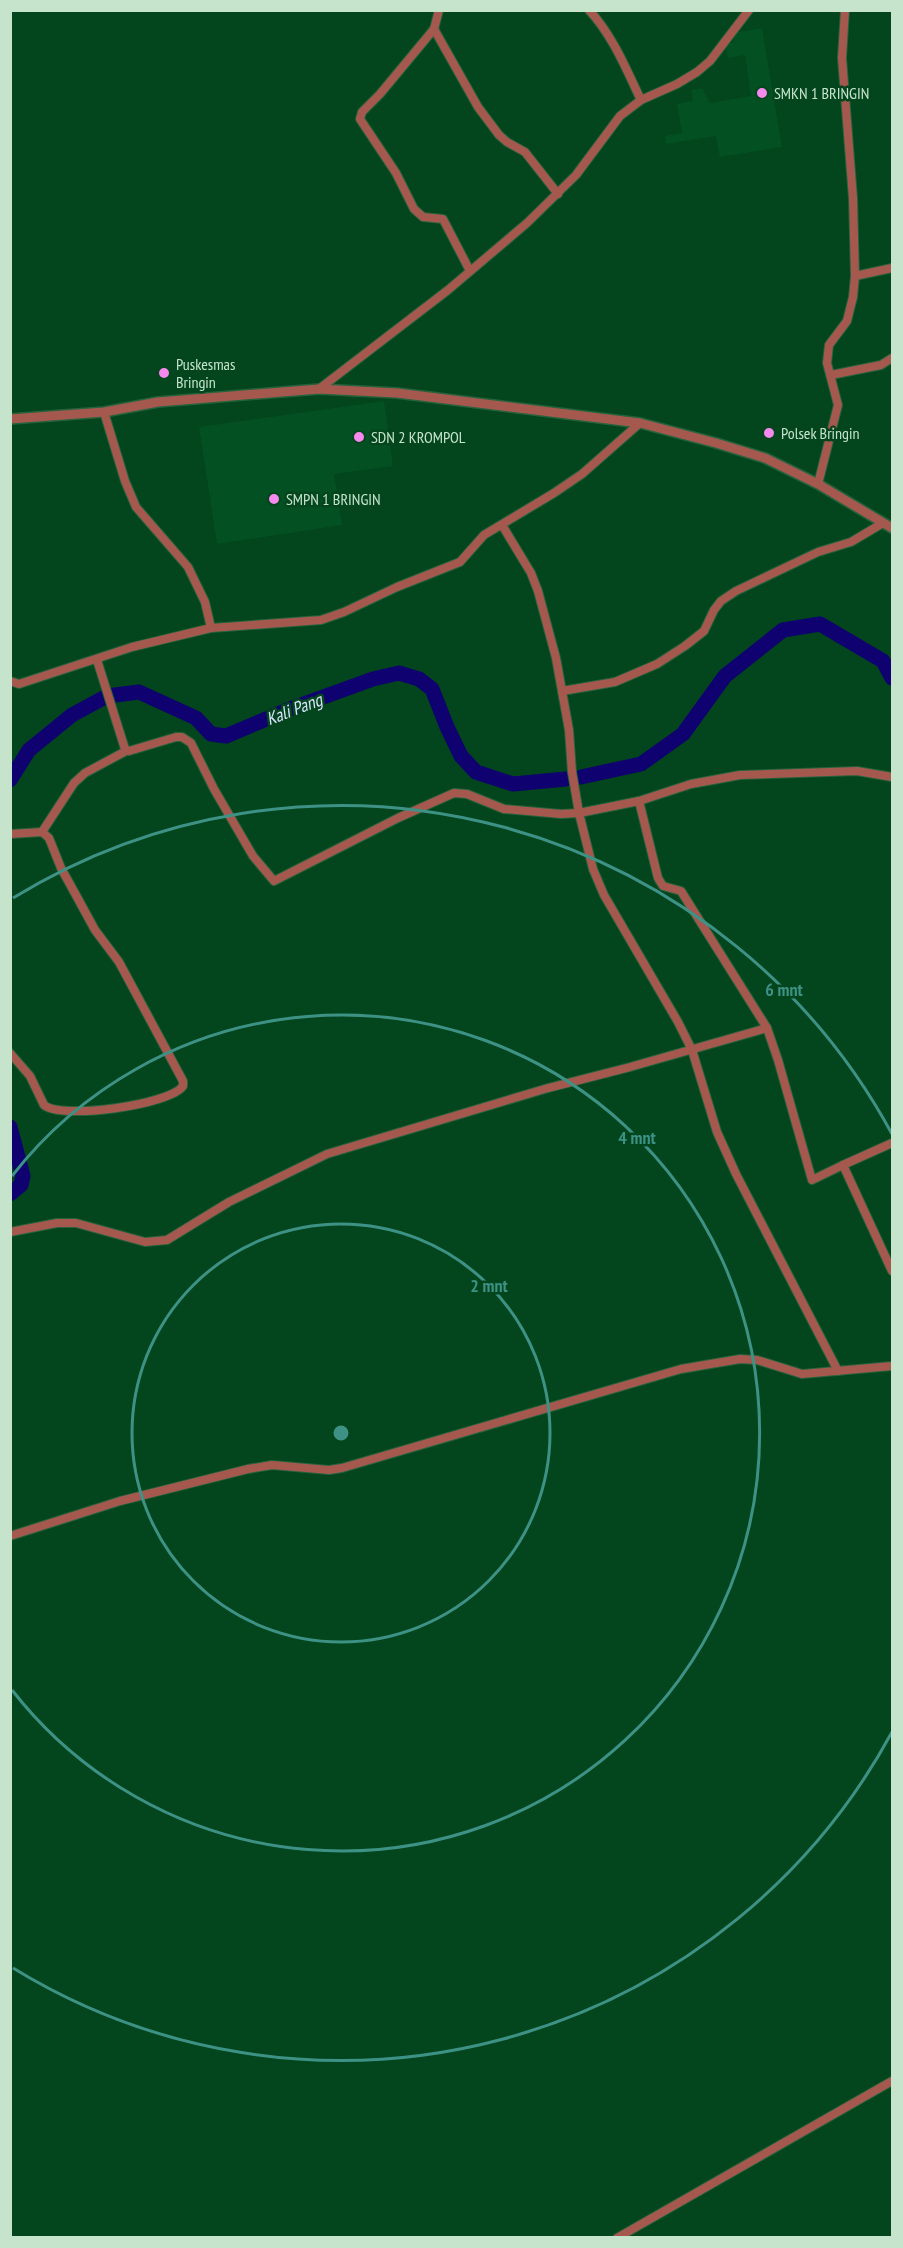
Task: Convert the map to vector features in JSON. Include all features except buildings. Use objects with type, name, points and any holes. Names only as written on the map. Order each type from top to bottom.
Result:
[{"type":"street","points":[[439,10],[434,29],[380,94],[362,112],[360,119],[396,173],[414,209],[423,217],[443,219],[470,271]]},
{"type":"street","points":[[589,10],[607,33],[641,100]]},
{"type":"street","points":[[319,389],[470,271],[558,194],[576,175],[620,116],[641,100],[677,84],[710,61],[749,10]]},
{"type":"street","points":[[818,484],[838,405],[827,363],[829,345],[848,321],[855,276],[853,198],[842,58],[845,10]]},
{"type":"street","points":[[434,29],[478,107],[499,135],[525,152],[558,194]]},
{"type":"street","points":[[855,276],[892,268]]},
{"type":"street","points":[[831,375],[881,365],[892,358]]},
{"type":"street","points":[[10,419],[104,412],[158,402],[319,389],[396,393],[640,423],[765,458],[818,484],[888,525]]},
{"type":"street","points":[[104,412],[125,481],[136,507],[189,567],[205,602],[211,628]]},
{"type":"street","points":[[10,681],[19,684],[132,647],[211,628],[321,620],[344,612],[397,587],[460,562],[484,535],[582,474],[640,423]]},
{"type":"street","points":[[502,525],[531,573],[538,591],[562,691],[579,813],[592,869],[604,895],[692,1050],[717,1132],[736,1174],[838,1371]]},
{"type":"street","points":[[562,691],[615,682],[657,664],[686,646],[704,631],[714,610],[736,591],[819,552],[851,542],[888,525]]},
{"type":"street","points":[[97,660],[119,735],[126,751]]},
{"type":"street","points":[[42,832],[74,783],[86,773],[126,751],[148,747],[176,737],[183,737],[191,743],[253,856],[274,881],[398,818],[454,793],[466,794],[504,808],[536,813],[579,813],[639,801],[691,784],[740,775],[857,771],[892,777]]},
{"type":"street","points":[[639,801],[658,878],[663,886],[681,891],[767,1028],[812,1180],[892,1143]]},
{"type":"street","points":[[10,834],[42,832],[49,838],[61,868],[95,930],[119,962],[146,1010],[183,1081],[183,1086],[174,1094],[140,1104],[72,1112],[50,1110],[44,1105],[23,1065],[10,1053]]},
{"type":"street","points":[[10,1232],[57,1222],[76,1223],[146,1242],[167,1240],[229,1202],[327,1154],[548,1088],[767,1028]]},
{"type":"street","points":[[843,1165],[892,1270]]},
{"type":"street","points":[[10,1536],[120,1501],[248,1469],[272,1465],[329,1470],[342,1468],[681,1369],[740,1359],[757,1360],[802,1374],[892,1366]]},
{"type":"street","points":[[617,2238],[892,2081]]},
{"type":"shaded area","name":"SMKN 1 BRINGIN","points":[[762,28],[782,147],[720,157],[716,136],[666,144],[665,136],[682,133],[677,104],[693,101],[691,90],[702,88],[710,103],[751,96],[745,55],[728,58],[725,43],[734,42],[733,33]]},
{"type":"shaded area","name":"SMPN 1 BRINGIN","points":[[384,401],[393,466],[334,474],[342,525],[217,544],[199,427]]},
{"type":"waterway","name":"Kali Pang","points":[[581,777],[641,764],[683,734],[725,676],[783,630],[820,624],[883,661],[892,678]]},
{"type":"waterway","name":"Kali Pang","points":[[10,780],[29,750],[72,715],[107,696],[139,692],[196,718],[211,734],[226,736],[290,709],[373,679],[399,673],[419,679],[432,689],[461,756],[476,772],[513,784],[566,779]]},
{"type":"waterway","name":"Kali Pang","points":[[10,1127],[23,1176],[21,1185],[10,1194]]},
{"type":"place","name":"SMKN 1 BRINGIN","points":[[762,93]]},
{"type":"place","name":"Puskesmas Bringin","points":[[164,373]]},
{"type":"place","name":"Polsek Bringin","points":[[769,433]]},
{"type":"place","name":"SDN 2 KROMPOL","points":[[359,437]]},
{"type":"place","name":"SMPN 1 BRINGIN","points":[[274,499]]}]
